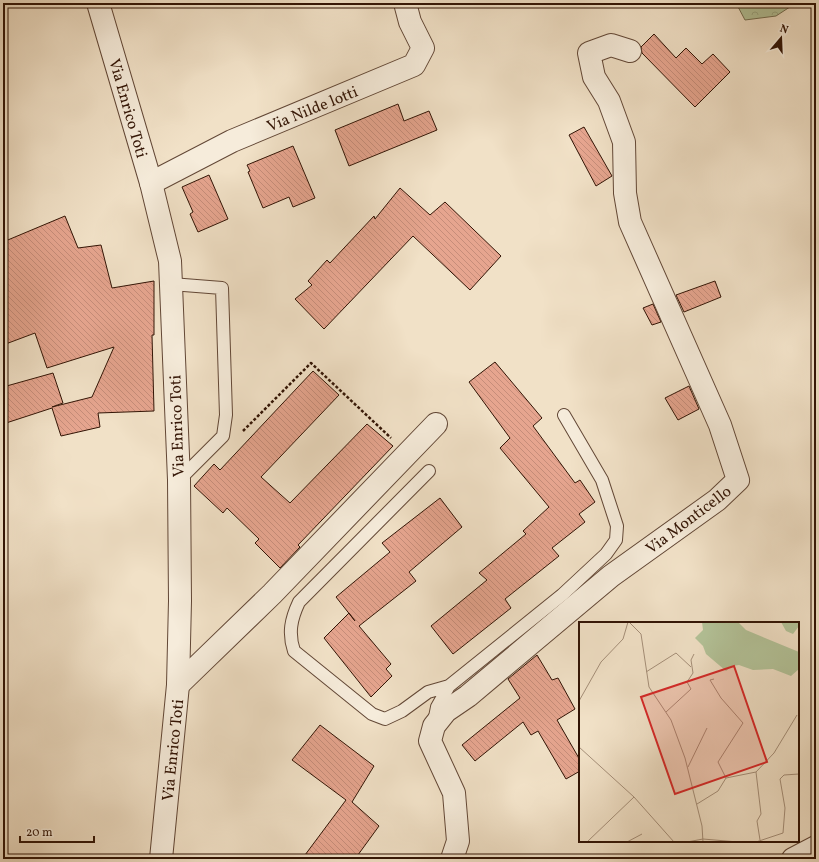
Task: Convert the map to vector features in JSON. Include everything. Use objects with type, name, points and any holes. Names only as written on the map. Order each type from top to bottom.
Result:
[{"type":"street","name":"Via Enrico Toti","points":[[98,3],[151,183],[170,261],[179,480],[180,602],[178,685],[161,859]]},
{"type":"street","name":"Via Nilde lotti","points":[[151,183],[232,141],[414,65],[422,48],[410,22],[404,3]]},
{"type":"street","name":"Via Monticello","points":[[434,726],[446,711],[468,696],[611,576],[717,500],[738,480],[720,425],[630,222],[625,193],[624,142],[609,101],[594,77],[589,53],[611,45],[630,51]]},
{"type":"street","points":[[178,685],[272,594],[436,424]]},
{"type":"street","points":[[434,726],[430,742],[454,793],[458,841],[452,859]]},
{"type":"street","points":[[793,859],[816,847]]},
{"type":"lane","points":[[171,284],[222,288],[226,415],[223,436],[179,480]]},
{"type":"lane","points":[[434,726],[437,707],[449,686],[562,594],[606,554],[616,540],[617,526],[602,480],[564,414]]},
{"type":"lane","points":[[429,471],[299,602],[291,619],[290,639],[294,651],[372,714],[385,719],[402,711],[428,692],[449,686]]},
{"type":"path","points":[[223,436],[231,443],[311,363],[407,454]]},
{"type":"green space","points":[[736,3],[796,3],[776,16],[745,20]]},
{"type":"building","points":[[654,34],[676,58],[686,48],[702,64],[713,54],[730,72],[695,107],[642,53],[641,47]]},
{"type":"building","points":[[398,104],[404,121],[429,111],[437,130],[349,166],[335,130]]},
{"type":"building","points":[[584,127],[612,176],[596,186],[569,135]]},
{"type":"building","points":[[293,146],[315,198],[293,207],[289,197],[263,208],[248,172],[250,171],[247,165]]},
{"type":"building","points":[[209,175],[228,219],[198,232],[190,214],[193,212],[182,187]]},
{"type":"building","points":[[400,188],[430,215],[445,202],[501,256],[470,290],[413,236],[324,329],[295,299],[312,285],[308,281],[327,260],[330,263],[374,216],[375,219]]},
{"type":"building","points":[[65,216],[78,248],[101,245],[112,288],[154,281],[154,335],[152,335],[154,411],[98,413],[100,427],[61,436],[52,408],[3,424],[3,387],[53,373],[63,403],[52,407],[92,397],[114,347],[47,368],[35,333],[3,345],[3,242]]},
{"type":"building","points":[[715,281],[721,297],[684,312],[676,295]]},
{"type":"building","points":[[653,304],[661,322],[652,325],[643,308]]},
{"type":"building","points":[[495,362],[542,418],[533,426],[575,483],[580,480],[595,502],[579,514],[585,522],[552,548],[559,556],[505,599],[511,608],[453,654],[431,626],[487,580],[479,573],[526,534],[523,531],[549,507],[500,448],[510,438],[469,382]]},
{"type":"building","points":[[313,371],[339,395],[261,477],[290,503],[367,424],[393,446],[298,545],[300,547],[280,568],[255,543],[259,539],[227,508],[223,513],[194,486],[214,464],[220,470]]},
{"type":"building","points":[[689,386],[699,409],[678,420],[665,398]]},
{"type":"building","points":[[440,498],[462,527],[409,572],[416,581],[359,626],[391,664],[386,669],[392,676],[371,697],[324,638],[349,613],[336,597],[390,552],[382,543]]},
{"type":"building","points":[[537,655],[552,680],[558,678],[575,709],[557,720],[579,758],[579,772],[566,779],[538,731],[531,735],[523,722],[475,761],[462,745],[520,698],[508,679]]},
{"type":"building","points":[[320,725],[374,766],[352,802],[379,826],[355,859],[302,859],[346,800],[292,760]]}]
